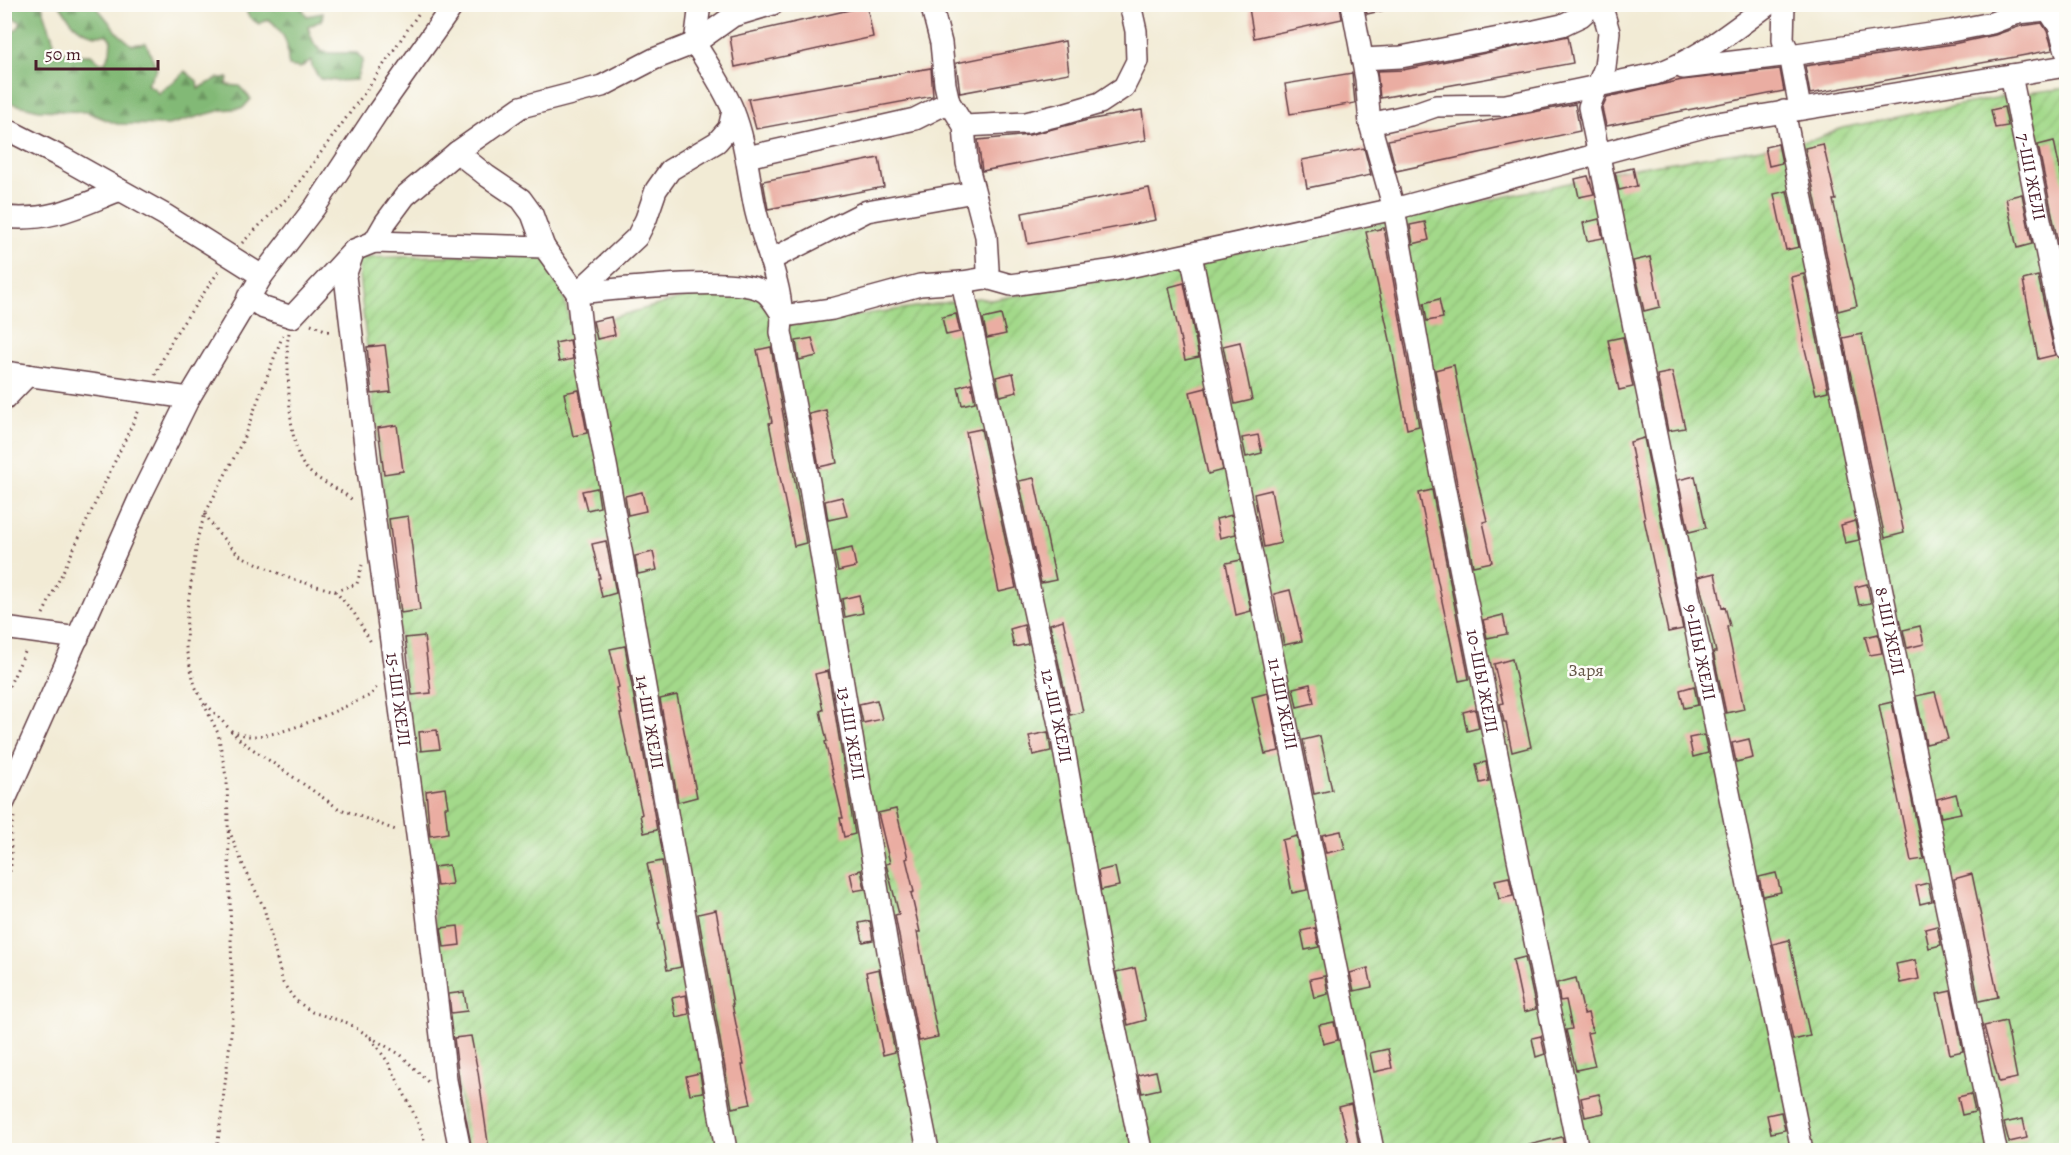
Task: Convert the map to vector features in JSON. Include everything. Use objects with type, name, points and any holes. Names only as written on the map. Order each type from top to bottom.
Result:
[{"type":"street","points":[[10,808],[78,638],[144,487],[189,398],[262,276],[315,207],[377,113],[454,4]]},
{"type":"street","points":[[695,43],[700,4]]},
{"type":"street","points":[[374,242],[405,196],[457,152],[521,107],[602,86],[654,59],[695,43],[741,10],[773,4]]},
{"type":"street","points":[[931,4],[941,43],[949,102],[964,126],[967,163],[986,236],[988,269],[986,278]]},
{"type":"street","points":[[964,126],[1026,123],[1045,119],[1100,103],[1124,87],[1137,61],[1136,31],[1130,4]]},
{"type":"street","name":"10-ШЫ ЖЕЛІ","points":[[1352,4],[1366,79],[1370,124],[1394,209],[1435,442],[1578,1150]]},
{"type":"street","points":[[1362,59],[1401,57],[1535,31],[1581,16],[1594,4]]},
{"type":"street","name":"9-ШЫ ЖЕЛІ","points":[[1601,4],[1609,32],[1605,67],[1595,87],[1589,107],[1802,1150]]},
{"type":"street","points":[[1667,70],[1708,49],[1769,4]]},
{"type":"street","name":"8-ШІ ЖЕЛІ","points":[[1784,4],[1783,40],[1790,55],[1792,110],[1996,1150]]},
{"type":"street","points":[[1370,124],[1410,115],[1436,106],[1506,105],[1667,70],[1790,55],[1951,31],[1992,23],[2018,13],[2052,7],[2067,51]]},
{"type":"street","name":"13-ШІ ЖЕЛІ","points":[[695,43],[718,80],[733,111],[747,157],[756,209],[783,316],[781,332],[809,482],[888,951],[928,1150]]},
{"type":"street","points":[[577,293],[683,283],[743,285],[766,292],[783,316],[832,309],[920,285],[986,278],[1011,285],[1115,270],[1394,209],[1712,124],[2067,66]]},
{"type":"street","name":"7-ШІ ЖЕЛІ","points":[[2011,75],[2067,349]]},
{"type":"street","points":[[747,157],[915,119],[949,102]]},
{"type":"street","points":[[577,293],[637,237],[656,190],[670,170],[717,142],[729,128],[733,111]]},
{"type":"street","points":[[4,128],[165,215],[262,276]]},
{"type":"street","points":[[457,152],[520,199],[532,214],[544,247],[577,293]]},
{"type":"street","points":[[4,217],[33,218],[58,214],[120,190]]},
{"type":"street","points":[[770,260],[867,212],[974,192]]},
{"type":"street","points":[[248,297],[264,308],[292,317],[354,250],[374,242],[544,247]]},
{"type":"street","name":"15-ШІ ЖЕЛІ","points":[[354,250],[345,276],[418,839],[446,1080],[460,1150]]},
{"type":"street","name":"11-ШІ ЖЕЛІ","points":[[1191,255],[1249,527],[1314,864],[1373,1150]]},
{"type":"street","name":"12-ШІ ЖЕЛІ","points":[[962,282],[1062,738],[1101,961],[1141,1150]]},
{"type":"street","name":"14-ШІ ЖЕЛІ","points":[[577,293],[583,345],[726,1150]]},
{"type":"street","points":[[4,372],[189,398]]},
{"type":"street","points":[[4,400],[28,375]]},
{"type":"street","points":[[4,628],[78,638]]},
{"type":"path","points":[[4,698],[174,336],[229,257],[289,196],[363,95],[424,4]]},
{"type":"path","points":[[292,317],[328,329],[354,350]]},
{"type":"path","points":[[292,317],[287,344],[293,439],[304,466],[320,480],[348,496],[355,504]]},
{"type":"path","points":[[217,1150],[233,1017],[228,782],[218,733],[195,687],[186,649],[187,610],[196,547],[205,514],[242,442],[281,338],[292,317]]},
{"type":"path","points":[[205,514],[217,532],[239,555],[291,579],[335,591],[357,584],[362,562]]},
{"type":"path","points":[[335,591],[354,613],[374,647]]},
{"type":"path","points":[[231,731],[252,737],[293,727],[371,695],[380,682]]},
{"type":"path","points":[[202,701],[241,741],[338,808],[418,839]]},
{"type":"path","points":[[4,882],[8,879],[12,856],[10,808]]},
{"type":"path","points":[[229,828],[243,865],[264,908],[283,983],[295,1000],[312,1012],[348,1023],[401,1055],[430,1083]]},
{"type":"path","points":[[369,1036],[388,1062],[410,1105],[424,1137],[426,1150]]},
{"type":"green space","points":[[8,5],[42,5],[55,45],[69,55],[91,55],[99,62],[105,62],[110,52],[111,40],[107,35],[94,35],[81,30],[60,5],[95,5],[119,34],[132,45],[146,43],[157,69],[147,84],[158,94],[185,71],[197,81],[198,89],[218,78],[228,78],[226,85],[239,86],[251,99],[243,108],[222,110],[168,125],[117,124],[87,112],[39,110],[5,102],[5,30],[13,31],[21,22],[11,17]]},
{"type":"green space","points":[[246,5],[303,5],[307,16],[323,13],[322,20],[308,27],[312,38],[316,46],[325,52],[357,53],[363,60],[356,80],[320,79],[312,67],[311,60],[300,68],[289,66],[287,46],[280,31],[268,19],[259,24],[253,20],[247,14]]},
{"type":"green space","name":"Заря","points":[[2066,88],[2066,1150],[466,1150],[412,749],[357,258],[529,254],[555,265],[571,325],[611,318],[687,297],[736,291],[760,298],[777,327],[978,298],[992,300],[1367,225],[1592,178],[1603,173],[1817,139],[1842,128],[2006,96]]},
{"type":"building","points":[[1267,4],[1340,4],[1342,19],[1254,38],[1249,8]]},
{"type":"building","points":[[1365,4],[1384,4],[1385,10],[1367,14]]},
{"type":"building","points":[[867,6],[873,37],[735,67],[730,37]]},
{"type":"building","points":[[2042,23],[2053,50],[1810,94],[1805,66],[1953,44],[1995,35],[2021,26]]},
{"type":"building","points":[[1568,36],[1573,63],[1380,98],[1377,71],[1403,70]]},
{"type":"building","points":[[1065,41],[1069,73],[960,93],[956,63]]},
{"type":"building","points":[[931,68],[933,96],[756,129],[748,99]]},
{"type":"building","points":[[1780,69],[1784,91],[1606,126],[1602,108],[1607,97],[1682,80]]},
{"type":"building","points":[[1352,73],[1355,103],[1290,114],[1285,84]]},
{"type":"building","points":[[1575,104],[1580,131],[1396,171],[1388,140]]},
{"type":"building","points":[[2004,107],[2008,126],[1995,128],[1991,110]]},
{"type":"building","points":[[1142,110],[1146,140],[982,171],[978,140],[1029,135],[1088,120]]},
{"type":"building","points":[[2054,141],[2067,203],[2067,287],[2038,145]]},
{"type":"building","points":[[1778,144],[1782,163],[1769,166],[1765,147]]},
{"type":"building","points":[[1823,144],[1857,306],[1838,311],[1805,148]]},
{"type":"building","points":[[1364,148],[1371,175],[1307,188],[1302,160]]},
{"type":"building","points":[[879,158],[884,187],[768,209],[763,181]]},
{"type":"building","points":[[1633,168],[1637,186],[1619,190],[1615,172]]},
{"type":"building","points":[[1588,176],[1594,194],[1579,197],[1575,179]]},
{"type":"building","points":[[1149,188],[1156,220],[1028,244],[1022,213]]},
{"type":"building","points":[[1787,191],[1799,247],[1786,250],[1774,194]]},
{"type":"building","points":[[2022,194],[2032,244],[2017,248],[2006,198]]},
{"type":"building","points":[[1599,219],[1603,238],[1587,241],[1583,223]]},
{"type":"building","points":[[1425,222],[1429,240],[1413,244],[1410,225]]},
{"type":"building","points":[[1384,228],[1419,426],[1407,429],[1366,232]]},
{"type":"building","points":[[1650,257],[1660,307],[1644,311],[1633,261]]},
{"type":"building","points":[[1804,274],[1828,391],[1816,394],[1791,277]]},
{"type":"building","points":[[2038,276],[2055,355],[2038,359],[2023,280]]},
{"type":"building","points":[[1184,283],[1199,357],[1185,360],[1169,287]]},
{"type":"building","points":[[1439,299],[1443,318],[1427,321],[1424,303]]},
{"type":"building","points":[[956,314],[960,332],[946,335],[942,317]]},
{"type":"building","points":[[1001,315],[1006,334],[987,338],[983,319]]},
{"type":"building","points":[[611,317],[615,335],[597,339],[593,321]]},
{"type":"building","points":[[1862,334],[1904,533],[1885,538],[1843,338]]},
{"type":"building","points":[[1623,337],[1633,387],[1619,390],[1608,340]]},
{"type":"building","points":[[812,338],[817,356],[799,360],[796,341]]},
{"type":"building","points":[[570,340],[573,359],[559,362],[555,343]]},
{"type":"building","points":[[1240,342],[1252,400],[1235,404],[1223,346]]},
{"type":"building","points":[[385,345],[391,392],[372,394],[367,347]]},
{"type":"building","points":[[771,347],[806,543],[794,546],[757,350]]},
{"type":"building","points":[[1454,365],[1464,423],[1487,521],[1483,522],[1492,562],[1473,566],[1435,370]]},
{"type":"building","points":[[1672,372],[1685,428],[1668,431],[1657,375]]},
{"type":"building","points":[[1013,373],[1017,392],[1000,396],[996,377]]},
{"type":"building","points":[[971,383],[975,402],[962,405],[958,387]]},
{"type":"building","points":[[1206,388],[1223,470],[1208,474],[1190,392]]},
{"type":"building","points":[[579,390],[587,433],[573,436],[564,393]]},
{"type":"building","points":[[826,410],[837,463],[819,467],[809,414]]},
{"type":"building","points":[[397,425],[403,471],[384,474],[378,428]]},
{"type":"building","points":[[981,429],[1016,588],[999,592],[966,432]]},
{"type":"building","points":[[1258,435],[1262,453],[1246,457],[1242,438]]},
{"type":"building","points":[[1644,438],[1683,629],[1668,632],[1630,442]]},
{"type":"building","points":[[1695,476],[1706,528],[1689,532],[1678,480]]},
{"type":"building","points":[[1034,478],[1056,580],[1041,583],[1019,481]]},
{"type":"building","points":[[597,488],[600,507],[587,510],[582,491]]},
{"type":"building","points":[[1271,490],[1281,543],[1264,547],[1254,494]]},
{"type":"building","points":[[1432,490],[1469,679],[1459,681],[1419,493]]},
{"type":"building","points":[[642,492],[646,511],[628,515],[625,496]]},
{"type":"building","points":[[842,497],[847,516],[828,520],[825,501]]},
{"type":"building","points":[[1232,515],[1236,534],[1220,538],[1216,519]]},
{"type":"building","points":[[408,516],[420,610],[401,613],[389,519]]},
{"type":"building","points":[[1855,521],[1859,540],[1845,543],[1841,525]]},
{"type":"building","points":[[606,541],[616,593],[602,597],[592,544]]},
{"type":"building","points":[[852,548],[856,567],[838,571],[834,552]]},
{"type":"building","points":[[653,552],[657,570],[638,574],[635,556]]},
{"type":"building","points":[[1241,560],[1251,611],[1236,615],[1226,563]]},
{"type":"building","points":[[1715,573],[1722,608],[1725,607],[1730,626],[1727,627],[1744,709],[1726,713],[1713,652],[1716,652],[1698,577]]},
{"type":"building","points":[[1867,584],[1871,603],[1859,605],[1855,587]]},
{"type":"building","points":[[1290,590],[1302,641],[1284,645],[1274,594]]},
{"type":"building","points":[[859,595],[863,613],[845,617],[842,599]]},
{"type":"building","points":[[1503,615],[1507,634],[1487,638],[1483,620]]},
{"type":"building","points":[[1063,620],[1083,712],[1070,715],[1050,624]]},
{"type":"building","points":[[1024,625],[1028,644],[1014,647],[1010,629]]},
{"type":"building","points":[[1920,626],[1924,644],[1907,648],[1903,630]]},
{"type":"building","points":[[1878,634],[1882,653],[1870,655],[1865,637]]},
{"type":"building","points":[[424,636],[431,693],[412,695],[405,638]]},
{"type":"building","points":[[625,646],[657,830],[644,833],[620,714],[622,714],[616,688],[619,687],[610,649]]},
{"type":"building","points":[[1512,659],[1531,747],[1512,752],[1500,704],[1503,703],[1494,664]]},
{"type":"building","points":[[828,671],[855,834],[844,837],[840,818],[843,818],[825,742],[827,741],[820,711],[823,710],[815,674]]},
{"type":"building","points":[[1310,684],[1314,703],[1297,707],[1293,688]]},
{"type":"building","points":[[1694,686],[1698,705],[1684,708],[1680,690]]},
{"type":"building","points":[[1935,692],[1948,739],[1926,744],[1916,696]]},
{"type":"building","points":[[1268,693],[1279,751],[1265,754],[1252,697]]},
{"type":"building","points":[[677,695],[697,797],[678,802],[660,699]]},
{"type":"building","points":[[877,700],[882,719],[863,723],[859,704]]},
{"type":"building","points":[[1892,702],[1924,859],[1911,861],[1879,705]]},
{"type":"building","points":[[1475,709],[1479,728],[1467,731],[1463,712]]},
{"type":"building","points":[[437,730],[440,749],[421,751],[419,732]]},
{"type":"building","points":[[1048,732],[1051,751],[1033,755],[1029,736]]},
{"type":"building","points":[[1704,735],[1708,753],[1693,757],[1689,738]]},
{"type":"building","points":[[1320,736],[1332,790],[1314,794],[1303,740]]},
{"type":"building","points":[[1749,739],[1753,758],[1736,762],[1732,743]]},
{"type":"building","points":[[1486,762],[1489,781],[1480,783],[1476,764]]},
{"type":"building","points":[[445,788],[448,833],[430,836],[426,791]]},
{"type":"building","points":[[1956,794],[1961,813],[1941,817],[1937,799]]},
{"type":"building","points":[[896,809],[908,858],[906,859],[914,892],[911,893],[920,932],[917,932],[938,1037],[919,1041],[895,915],[899,914],[886,864],[890,863],[878,813]]},
{"type":"building","points":[[1341,831],[1345,849],[1326,853],[1322,835]]},
{"type":"building","points":[[1297,836],[1307,890],[1292,893],[1282,840]]},
{"type":"building","points":[[662,861],[681,967],[667,970],[658,923],[660,923],[647,864]]},
{"type":"building","points":[[449,865],[452,884],[437,886],[434,867]]},
{"type":"building","points":[[1115,867],[1119,886],[1101,890],[1098,871]]},
{"type":"building","points":[[861,870],[865,889],[854,891],[850,873]]},
{"type":"building","points":[[1776,873],[1781,892],[1763,896],[1759,877]]},
{"type":"building","points":[[1972,874],[1998,997],[1979,1001],[1954,879]]},
{"type":"building","points":[[1509,877],[1513,896],[1499,899],[1495,880]]},
{"type":"building","points":[[1928,883],[1932,901],[1920,904],[1916,886]]},
{"type":"building","points":[[716,910],[744,1065],[742,1065],[751,1104],[732,1108],[698,914]]},
{"type":"building","points":[[870,921],[873,940],[863,942],[859,923]]},
{"type":"building","points":[[458,926],[460,945],[444,947],[441,928]]},
{"type":"building","points":[[1937,926],[1941,945],[1929,948],[1925,929]]},
{"type":"building","points":[[1315,928],[1319,947],[1305,950],[1301,931]]},
{"type":"building","points":[[1789,940],[1810,1036],[1793,1040],[1773,944]]},
{"type":"building","points":[[1525,957],[1536,1009],[1524,1012],[1513,960]]},
{"type":"building","points":[[1915,960],[1919,979],[1900,983],[1896,964]]},
{"type":"building","points":[[1135,968],[1146,1020],[1128,1025],[1116,972]]},
{"type":"building","points":[[1368,968],[1372,987],[1354,991],[1350,973]]},
{"type":"building","points":[[879,969],[895,1052],[883,1055],[866,972]]},
{"type":"building","points":[[1325,976],[1328,994],[1314,998],[1310,979]]},
{"type":"building","points":[[1576,978],[1584,1014],[1588,1013],[1593,1032],[1587,1033],[1595,1066],[1576,1070],[1566,1030],[1572,1029],[1566,1000],[1560,1001],[1557,983]]},
{"type":"building","points":[[1951,991],[1963,1051],[1950,1054],[1937,994]]},
{"type":"building","points":[[464,992],[467,1011],[451,1013],[449,994]]},
{"type":"building","points":[[686,995],[689,1014],[676,1017],[672,998]]},
{"type":"building","points":[[2006,1021],[2017,1078],[1999,1082],[1984,1026]]},
{"type":"building","points":[[1334,1022],[1338,1040],[1323,1044],[1319,1025]]},
{"type":"building","points":[[471,1036],[489,1150],[472,1150],[460,1087],[454,1038]]},
{"type":"building","points":[[1541,1036],[1545,1054],[1536,1057],[1532,1038]]},
{"type":"building","points":[[1388,1049],[1392,1068],[1374,1072],[1370,1053]]},
{"type":"building","points":[[1156,1071],[1160,1089],[1142,1093],[1138,1075]]},
{"type":"building","points":[[700,1073],[703,1092],[690,1094],[686,1076]]},
{"type":"building","points":[[1599,1094],[1604,1113],[1585,1117],[1581,1098]]},
{"type":"building","points":[[1971,1094],[1975,1112],[1962,1115],[1958,1097]]},
{"type":"building","points":[[1351,1104],[1360,1150],[1350,1150],[1339,1107]]},
{"type":"building","points":[[1781,1112],[1785,1130],[1771,1133],[1767,1115]]},
{"type":"building","points":[[2023,1119],[2027,1138],[2009,1142],[2004,1123]]},
{"type":"building","points":[[1562,1137],[1565,1150],[1530,1150],[1529,1145]]}]
